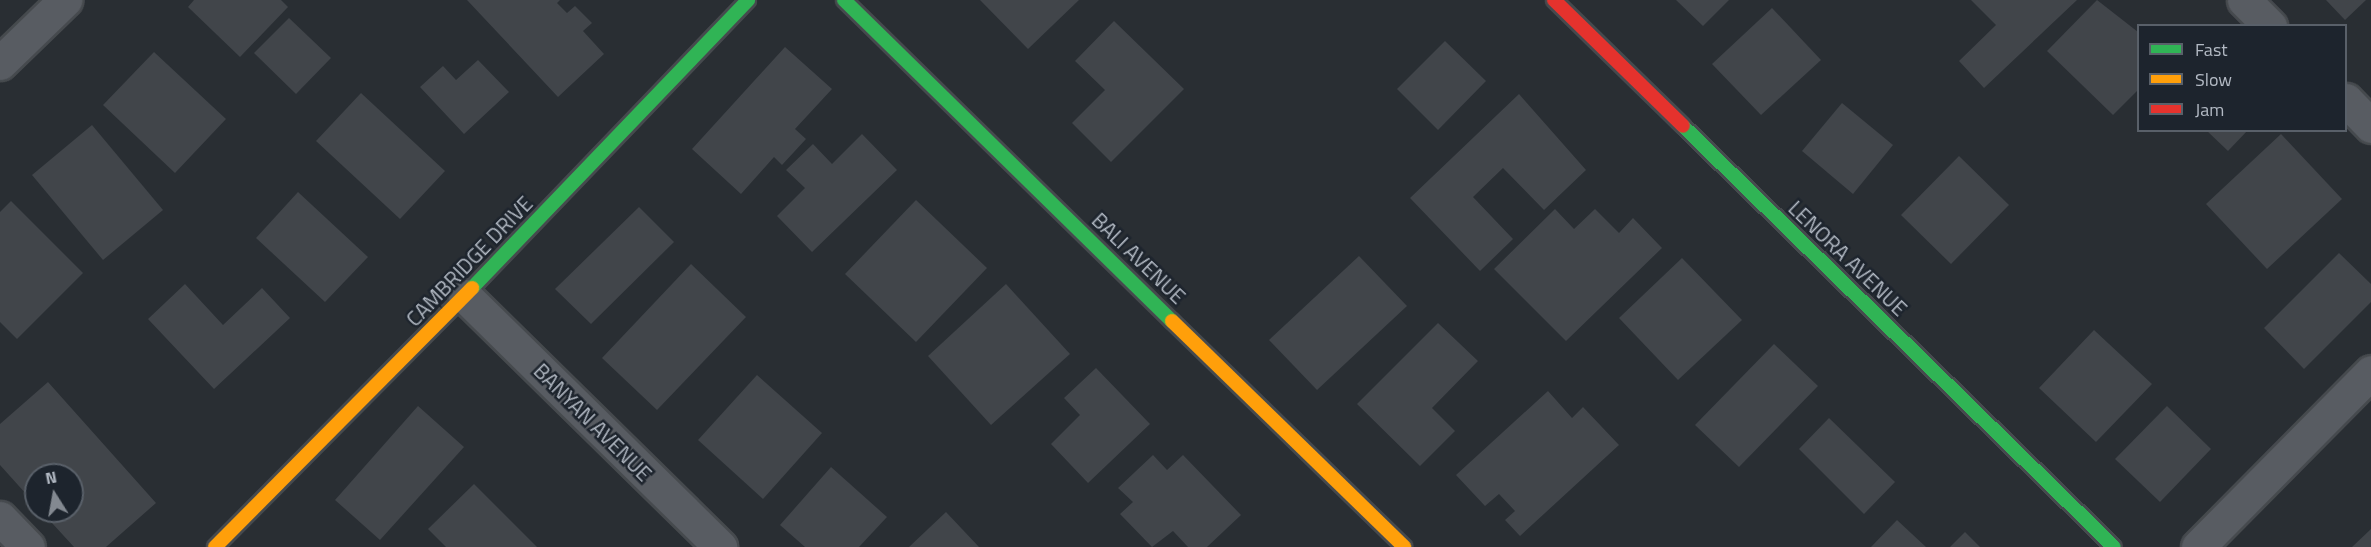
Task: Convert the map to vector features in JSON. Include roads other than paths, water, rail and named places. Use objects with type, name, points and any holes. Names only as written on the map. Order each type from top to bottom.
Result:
[{"type":"street","points":[[0,63],[65,0]]},
{"type":"street","name":"CAMBRIDGE DRIVE","points":[[215,547],[465,296],[748,0]]},
{"type":"street","name":"BALI AVENUE","points":[[844,0],[1404,547]]},
{"type":"street","name":"LENORA AVENUE","points":[[1554,0],[2114,547]]},
{"type":"street","points":[[2244,0],[2268,24]]},
{"type":"street","points":[[2347,101],[2371,126]]},
{"type":"street","name":"BANYAN AVENUE","points":[[465,296],[720,547]]},
{"type":"street","points":[[2198,547],[2371,372]]},
{"type":"street","points":[[0,518],[28,547]]}]
